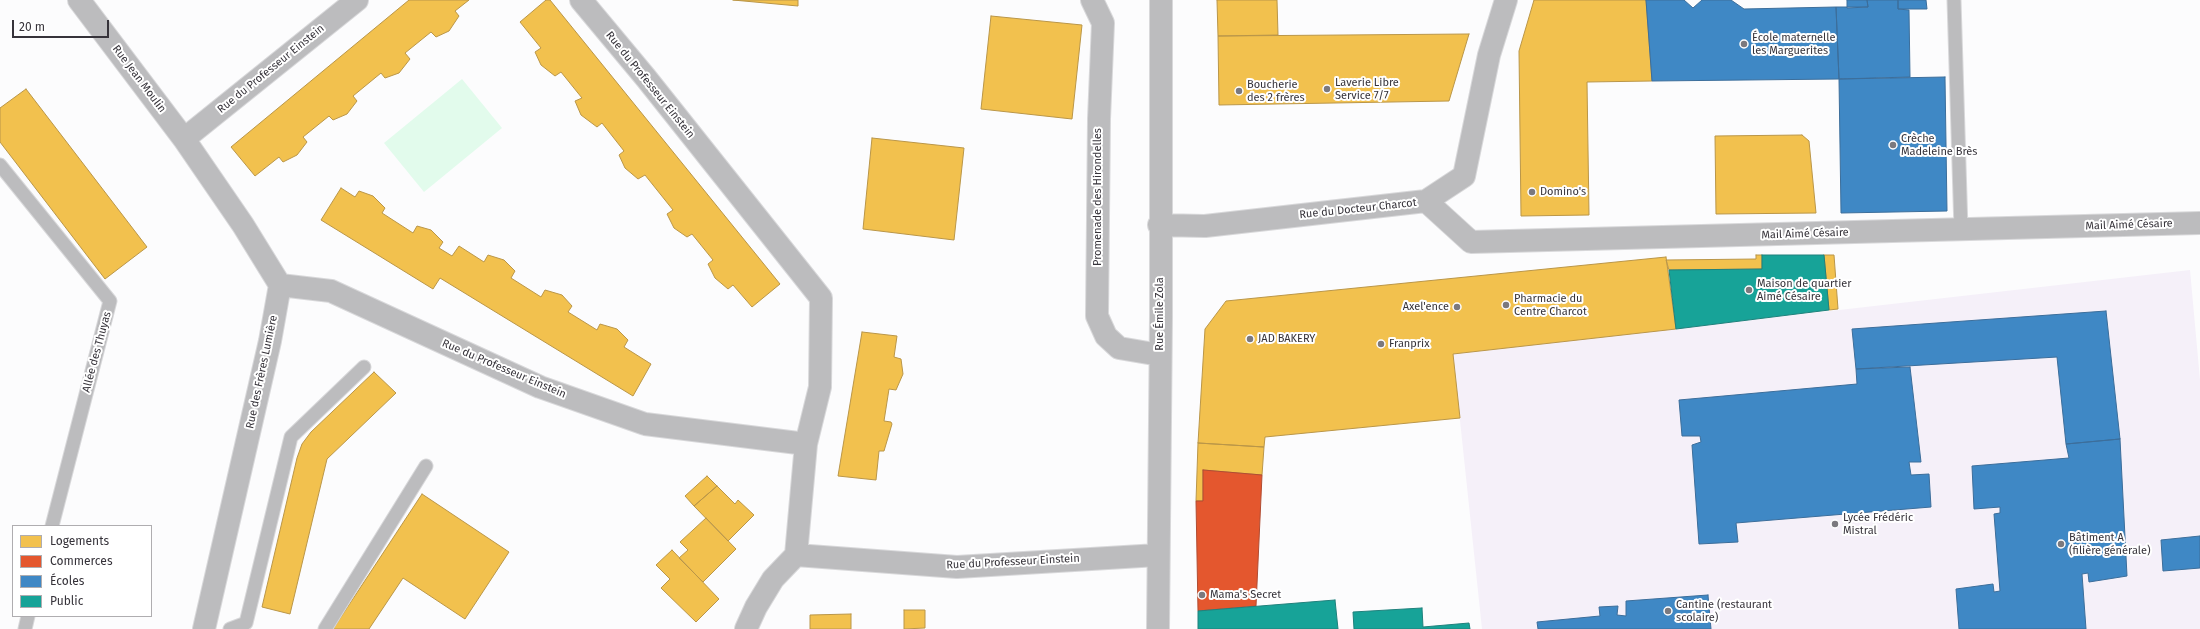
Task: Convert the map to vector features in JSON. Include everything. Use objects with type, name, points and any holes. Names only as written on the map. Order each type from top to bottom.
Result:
[{"type":"street","name":"Rue Jean Moulin","points":[[79,0],[184,139]]},
{"type":"street","name":"Rue du Professeur Einstein","points":[[184,139],[357,0]]},
{"type":"street","name":"Rue du Professeur Einstein","points":[[581,0],[646,78],[821,298],[820,387],[806,444],[796,555],[957,567],[1158,555]]},
{"type":"street","name":"Promenade des Hirondelles","points":[[1092,0],[1104,23],[1099,119],[1097,316],[1106,336],[1119,348],[1160,355]]},
{"type":"street","name":"Rue Émile Zola","points":[[1158,629],[1161,0]]},
{"type":"street","name":"Rue du Docteur Charcot","points":[[1160,225],[1205,226],[1426,201],[1464,176],[1490,55],[1506,0]]},
{"type":"street","points":[[184,139],[280,285]]},
{"type":"street","name":"Mail Aimé Césaire","points":[[1426,201],[1471,242],[2200,223]]},
{"type":"street","name":"Rue du Professeur Einstein","points":[[280,285],[331,291],[540,387],[645,424],[806,444]]},
{"type":"street","name":"Rue des Frères Lumière","points":[[204,629],[270,341],[280,285]]},
{"type":"street","points":[[746,629],[756,607],[773,579],[796,555]]},
{"type":"lane","points":[[1954,0],[1961,230]]},
{"type":"lane","name":"Allée des Thuyas","points":[[0,165],[110,301],[52,525]]},
{"type":"lane","points":[[230,629],[246,623],[291,437],[364,367]]},
{"type":"lane","points":[[325,629],[426,466]]},
{"type":"lane","points":[[25,629],[28,617]]},
{"type":"shaded area","name":"Lycée Frédéric Mistral","points":[[2190,270],[2200,380],[2200,629],[1482,629],[1453,354]]},
{"type":"green space","points":[[462,79],[502,128],[424,192],[384,143]]},
{"type":"building: Logements","points":[[409,0],[469,0],[455,11],[459,16],[449,31],[436,37],[431,32],[405,53],[410,59],[399,73],[385,78],[381,73],[353,96],[357,101],[347,114],[333,120],[329,116],[303,137],[307,142],[297,155],[283,162],[279,157],[255,176],[231,147]]},
{"type":"building: Logements","points":[[546,0],[550,0],[780,284],[752,307],[733,285],[728,289],[715,278],[708,264],[713,260],[692,234],[687,237],[674,228],[667,214],[673,210],[645,175],[638,179],[625,168],[619,155],[624,151],[602,123],[597,127],[581,115],[575,101],[582,98],[561,72],[555,76],[541,65],[535,52],[541,48],[520,22]]},
{"type":"building: Logements","points":[[733,0],[798,0],[798,6]]},
{"type":"building: Logements","points":[[1217,0],[1277,0],[1278,35],[1218,36]]},
{"type":"building: Logements","points":[[1534,0],[1646,0],[1652,81],[1587,82],[1589,215],[1521,216],[1519,51]]},
{"type":"building: Logements","points":[[991,16],[1082,25],[1072,119],[981,109]]},
{"type":"building: Logements","points":[[1469,34],[1449,101],[1219,105],[1218,36]]},
{"type":"building: Logements","points":[[26,89],[147,247],[105,279],[0,142],[0,108]]},
{"type":"building: Logements","points":[[1802,135],[1809,141],[1816,213],[1716,214],[1715,136]]},
{"type":"building: Logements","points":[[872,138],[964,148],[954,240],[863,229]]},
{"type":"building: Logements","points":[[341,188],[355,197],[359,191],[373,196],[385,208],[382,213],[413,233],[417,226],[431,230],[443,242],[439,248],[452,256],[459,246],[484,262],[488,255],[504,260],[515,271],[511,278],[541,297],[545,290],[562,295],[572,306],[568,312],[597,330],[600,324],[617,329],[628,340],[624,347],[651,364],[633,396],[440,278],[433,289],[321,220]]},
{"type":"building: Logements","points":[[1756,255],[1762,255],[1762,269],[1669,270],[1666,260],[1756,259]]},
{"type":"building: Logements","points":[[1824,255],[1834,255],[1838,309],[1829,310]]},
{"type":"building: Logements","points":[[1666,257],[1676,329],[1453,354],[1460,418],[1265,437],[1264,447],[1198,443],[1205,329],[1226,301]]},
{"type":"building: Logements","points":[[862,332],[897,336],[894,357],[901,359],[903,374],[896,390],[889,389],[884,421],[891,422],[892,424],[884,451],[879,451],[876,480],[838,476]]},
{"type":"building: Logements","points":[[374,372],[396,393],[327,459],[290,614],[262,607],[297,458],[302,444],[311,432]]},
{"type":"building: Logements","points":[[1198,443],[1264,447],[1262,475],[1203,470],[1203,501],[1196,501]]},
{"type":"building: Logements","points":[[707,476],[717,486],[694,506],[685,496]]},
{"type":"building: Logements","points":[[717,486],[735,504],[738,500],[754,515],[728,541],[694,506]]},
{"type":"building: Logements","points":[[422,494],[509,552],[465,619],[403,578],[369,629],[333,629]]},
{"type":"building: Logements","points":[[706,518],[736,549],[703,582],[679,558],[688,550],[680,542]]},
{"type":"building: Logements","points":[[672,550],[719,599],[696,622],[661,588],[670,579],[656,565]]},
{"type":"building: Logements","points":[[904,610],[925,610],[925,628],[904,629]]},
{"type":"building: Logements","points":[[851,614],[851,629],[810,629],[810,615]]},
{"type":"building: Commerces","points":[[1203,470],[1262,475],[1256,606],[1198,611],[1196,501],[1203,501]]},
{"type":"building: Écoles","name":"École maternelle les Marguerites","points":[[1646,0],[1684,0],[1693,8],[1702,0],[1731,0],[1744,9],[1836,7],[1839,79],[1652,81]]},
{"type":"building: Écoles","points":[[1847,0],[1867,0],[1868,7],[1847,8]]},
{"type":"building: Écoles","points":[[1867,0],[1898,0],[1898,9],[1909,10],[1910,77],[1839,79],[1836,7],[1868,7]]},
{"type":"building: Écoles","points":[[1898,0],[1926,0],[1927,9],[1898,9]]},
{"type":"building: Écoles","name":"Crèche Madeleine Brès","points":[[1945,77],[1947,211],[1841,213],[1839,79]]},
{"type":"building: Écoles","points":[[2106,311],[2120,439],[2066,444],[2057,357],[1856,369],[1852,329]]},
{"type":"building: Écoles","points":[[1910,367],[1921,462],[1909,462],[1911,475],[1929,474],[1931,507],[1736,523],[1738,542],[1699,544],[1692,445],[1701,442],[1700,436],[1682,436],[1679,400],[1857,384],[1856,369]]},
{"type":"building: Écoles","name":"Bâtiment A (filière générale)","points":[[2120,439],[2127,576],[2089,582],[2088,573],[2082,574],[2086,629],[1959,629],[1956,589],[1993,584],[1994,592],[2000,591],[1994,514],[2000,513],[2000,507],[1974,509],[1972,466],[2069,458],[2066,444]]},
{"type":"building: Écoles","points":[[2200,536],[2200,568],[2163,571],[2161,540]]},
{"type":"building: Écoles","name":"Cantine (restaurant scolaire)","points":[[1708,595],[1711,629],[1538,629],[1537,622],[1600,616],[1599,607],[1618,606],[1617,615],[1626,616],[1626,601]]},
{"type":"building: Public","name":"Maison de quartier Aimé Césaire","points":[[1762,255],[1824,255],[1829,310],[1676,329],[1669,270],[1762,269]]},
{"type":"building: Public","points":[[1335,600],[1338,629],[1198,629],[1198,611]]},
{"type":"building: Public","points":[[1422,608],[1423,627],[1469,623],[1470,629],[1354,629],[1353,612]]},
{"type":"place","name":"École maternelle les Marguerites","points":[[1744,44]]},
{"type":"place","name":"Laverie Libre Service 7/7","points":[[1327,89]]},
{"type":"place","name":"Boucherie des 2 frères","points":[[1239,91]]},
{"type":"place","name":"Crèche Madeleine Brès","points":[[1893,145]]},
{"type":"place","name":"Domino's","points":[[1532,192]]},
{"type":"place","name":"Maison de quartier Aimé Césaire","points":[[1749,290]]},
{"type":"place","name":"Pharmacie du Centre Charcot","points":[[1506,305]]},
{"type":"place","name":"Axel'ence","points":[[1457,307]]},
{"type":"place","name":"JAD BAKERY","points":[[1250,339]]},
{"type":"place","name":"Franprix","points":[[1381,344]]},
{"type":"place","name":"Lycée Frédéric Mistral","points":[[1835,524]]},
{"type":"place","name":"Bâtiment A (filière générale)","points":[[2061,544]]},
{"type":"place","name":"Mama's Secret","points":[[1202,595]]},
{"type":"place","name":"Cantine (restaurant scolaire)","points":[[1668,611]]}]
